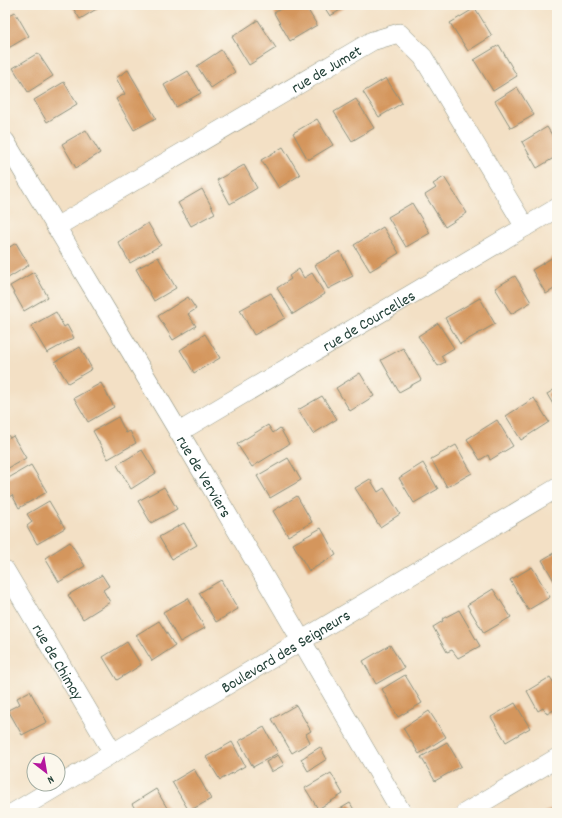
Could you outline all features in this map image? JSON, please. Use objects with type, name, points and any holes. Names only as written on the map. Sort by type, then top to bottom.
[{"type":"street","name":"rue de Jumet","points":[[56,227],[372,41],[399,33],[423,57],[525,226]]},
{"type":"street","name":"rue de Verviers","points":[[5,141],[302,640],[402,813]]},
{"type":"street","name":"rue de Courcelles","points":[[179,432],[557,208]]},
{"type":"street","name":"Boulevard des Seigneurs","points":[[13,813],[112,752],[557,488]]},
{"type":"street","name":"rue de Chimay","points":[[5,570],[112,752]]},
{"type":"street","points":[[465,813],[557,758]]},
{"type":"building","points":[[71,5],[103,5],[80,19]]},
{"type":"building","points":[[287,5],[305,5],[317,25],[290,41],[274,13]]},
{"type":"building","points":[[323,5],[349,5],[330,16]]},
{"type":"building","points":[[475,8],[492,36],[468,51],[450,23]]},
{"type":"building","points":[[15,12],[29,36],[5,50],[5,18]]},
{"type":"building","points":[[258,20],[276,48],[249,65],[232,37]]},
{"type":"building","points":[[499,45],[517,76],[493,91],[474,60]]},
{"type":"building","points":[[221,50],[235,72],[211,88],[197,66]]},
{"type":"building","points":[[38,53],[53,76],[28,92],[13,68]]},
{"type":"building","points":[[128,70],[156,118],[134,130],[116,99],[125,94],[116,78]]},
{"type":"building","points":[[188,71],[201,93],[176,107],[164,85]]},
{"type":"building","points":[[386,78],[402,103],[379,117],[363,92]]},
{"type":"building","points":[[64,82],[77,104],[47,122],[34,100]]},
{"type":"building","points":[[517,87],[534,115],[511,128],[495,101]]},
{"type":"building","points":[[356,99],[374,128],[352,141],[334,112]]},
{"type":"building","points":[[317,119],[333,145],[308,160],[293,133]]},
{"type":"building","points":[[547,127],[557,143],[557,156],[537,168],[522,142]]},
{"type":"building","points":[[86,130],[100,153],[76,168],[62,144]]},
{"type":"building","points":[[283,147],[300,175],[279,188],[261,160]]},
{"type":"building","points":[[244,165],[257,188],[230,204],[217,180]]},
{"type":"building","points":[[444,177],[467,213],[445,227],[425,195],[436,188],[433,184]]},
{"type":"building","points":[[202,189],[215,213],[191,226],[178,203]]},
{"type":"building","points":[[412,203],[430,233],[406,247],[388,217]]},
{"type":"building","points":[[148,223],[161,245],[130,263],[118,242]]},
{"type":"building","points":[[383,227],[399,253],[370,271],[354,245]]},
{"type":"building","points":[[16,243],[29,265],[5,280],[5,250]]},
{"type":"building","points":[[340,251],[353,276],[328,289],[315,265]]},
{"type":"building","points":[[555,256],[557,259],[557,287],[546,294],[532,270]]},
{"type":"building","points":[[158,257],[176,288],[154,301],[136,269]]},
{"type":"building","points":[[299,269],[304,278],[312,273],[325,294],[293,314],[277,288],[291,279],[289,276]]},
{"type":"building","points":[[34,272],[48,297],[24,311],[10,286]]},
{"type":"building","points":[[515,276],[531,302],[511,314],[495,288]]},
{"type":"building","points":[[271,293],[285,318],[254,335],[240,310]]},
{"type":"building","points":[[188,297],[196,309],[188,314],[196,326],[173,340],[158,316]]},
{"type":"building","points":[[480,298],[495,324],[460,344],[445,318]]},
{"type":"building","points":[[56,312],[64,327],[67,325],[74,338],[47,353],[31,326]]},
{"type":"building","points":[[438,323],[454,348],[441,356],[445,362],[438,366],[418,336]]},
{"type":"building","points":[[205,334],[220,358],[194,373],[180,350]]},
{"type":"building","points":[[80,347],[92,369],[68,383],[55,362]]},
{"type":"building","points":[[403,348],[421,380],[399,392],[381,360]]},
{"type":"building","points":[[360,373],[374,396],[350,411],[336,388]]},
{"type":"building","points":[[101,383],[114,407],[88,422],[74,398]]},
{"type":"building","points":[[557,388],[557,411],[547,394]]},
{"type":"building","points":[[322,396],[337,419],[313,434],[298,410]]},
{"type":"building","points":[[534,398],[549,422],[521,440],[506,416]]},
{"type":"building","points":[[118,417],[126,433],[130,431],[136,443],[108,459],[93,431]]},
{"type":"building","points":[[497,420],[513,446],[490,460],[488,455],[480,460],[467,439]]},
{"type":"building","points":[[268,425],[273,433],[280,428],[289,444],[252,467],[237,444]]},
{"type":"building","points":[[5,431],[10,438],[13,436],[26,458],[5,470]]},
{"type":"building","points":[[456,445],[472,473],[447,487],[431,459]]},
{"type":"building","points":[[142,450],[156,473],[131,489],[117,465]]},
{"type":"building","points":[[288,458],[301,480],[270,498],[257,476]]},
{"type":"building","points":[[423,463],[438,489],[414,503],[399,478]]},
{"type":"building","points":[[31,465],[47,492],[19,508],[12,495],[9,497],[5,491],[5,480]]},
{"type":"building","points":[[370,479],[378,492],[384,488],[400,514],[380,527],[355,488]]},
{"type":"building","points":[[164,487],[177,509],[151,523],[138,501]]},
{"type":"building","points":[[297,496],[312,522],[288,536],[273,511]]},
{"type":"building","points":[[49,501],[65,528],[37,544],[27,526],[32,522],[27,514]]},
{"type":"building","points":[[184,523],[197,545],[172,559],[159,537]]},
{"type":"building","points":[[321,528],[336,555],[309,571],[293,544]]},
{"type":"building","points":[[70,542],[85,566],[59,582],[45,558]]},
{"type":"building","points":[[557,551],[557,583],[556,584],[542,560]]},
{"type":"building","points":[[532,567],[550,597],[528,610],[510,580]]},
{"type":"building","points":[[102,575],[109,586],[103,590],[110,602],[83,619],[68,595]]},
{"type":"building","points":[[221,580],[238,609],[216,622],[199,593]]},
{"type":"building","points":[[493,589],[511,617],[484,633],[467,605]]},
{"type":"building","points":[[188,598],[205,628],[180,642],[163,612]]},
{"type":"building","points":[[459,610],[480,646],[458,658],[452,650],[447,652],[433,627],[443,621],[442,619]]},
{"type":"building","points":[[159,621],[175,646],[152,661],[136,635]]},
{"type":"building","points":[[127,642],[141,665],[117,680],[103,657]]},
{"type":"building","points":[[390,645],[404,668],[376,684],[363,661]]},
{"type":"building","points":[[5,651],[9,657],[5,659]]},
{"type":"building","points":[[405,675],[422,703],[398,717],[382,689]]},
{"type":"building","points":[[550,677],[557,688],[557,708],[547,714],[543,708],[538,711],[527,691]]},
{"type":"building","points":[[30,691],[47,722],[22,735],[8,710],[20,704],[17,698]]},
{"type":"building","points":[[515,703],[530,728],[506,742],[491,717]]},
{"type":"building","points":[[296,705],[311,731],[306,734],[310,742],[292,753],[272,719]]},
{"type":"building","points":[[429,711],[446,737],[419,754],[403,728]]},
{"type":"building","points":[[264,727],[278,753],[253,767],[239,741]]},
{"type":"building","points":[[232,742],[245,766],[220,780],[206,757]]},
{"type":"building","points":[[447,742],[461,766],[435,781],[421,757]]},
{"type":"building","points":[[320,747],[327,759],[308,771],[301,759]]},
{"type":"building","points":[[278,755],[284,765],[271,772],[266,762]]},
{"type":"building","points":[[194,769],[211,799],[189,811],[172,782]]},
{"type":"building","points":[[331,773],[343,794],[318,809],[305,788]]},
{"type":"building","points":[[156,789],[170,813],[138,813],[132,804]]},
{"type":"building","points":[[350,803],[356,813],[333,813]]},
{"type":"building","points":[[557,805],[557,813],[544,813]]}]
